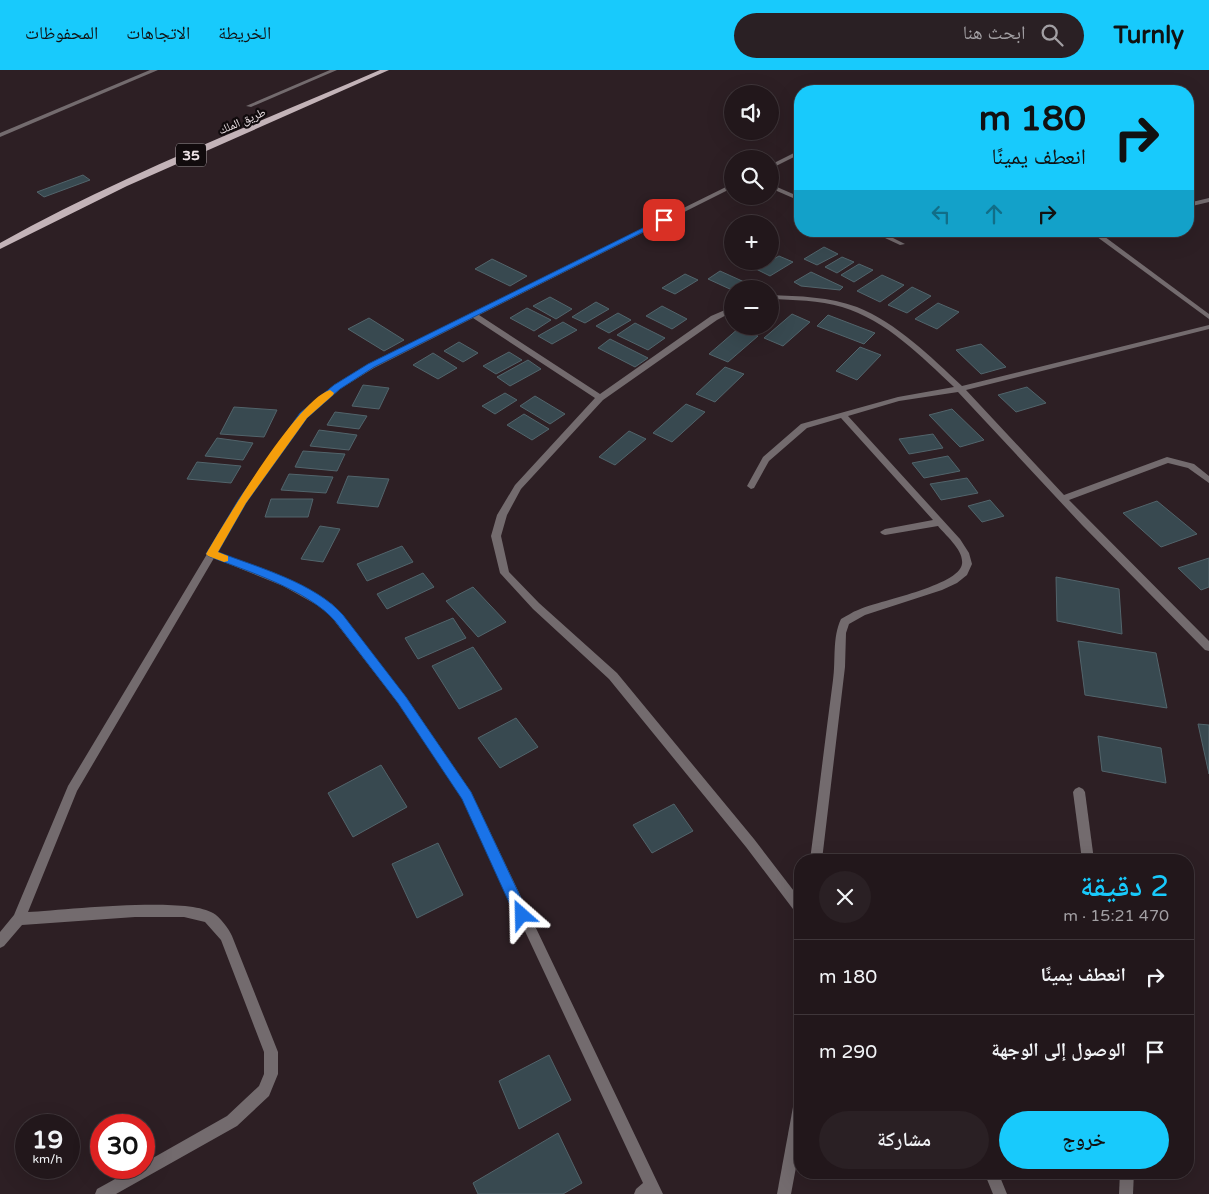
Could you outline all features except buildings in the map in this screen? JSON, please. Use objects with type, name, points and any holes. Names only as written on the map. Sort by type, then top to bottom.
[{"type":"main road","name":"طريق الملك","points":[[0,246],[36,226],[124,184],[386,70]]},
{"type":"street","points":[[0,135],[155,70]]},
{"type":"street","points":[[249,106],[334,70]]},
{"type":"street","points":[[779,162],[794,155]]},
{"type":"street","points":[[0,942],[18,919],[72,789],[242,501],[303,416],[337,387],[371,366],[724,190]]},
{"type":"street","points":[[779,190],[794,196]]},
{"type":"street","points":[[1194,203],[1209,200]]},
{"type":"street","points":[[887,237],[902,244]]},
{"type":"street","points":[[1100,237],[1209,316]]},
{"type":"street","points":[[779,298],[801,298],[831,303],[864,312],[896,332],[959,388],[1063,499],[1209,647]]},
{"type":"street","points":[[724,313],[714,318],[600,398],[518,486],[502,515],[496,536],[505,573],[536,606],[613,676],[750,843],[794,900]]},
{"type":"street","points":[[474,315],[600,398]]},
{"type":"street","points":[[751,486],[766,459],[804,426],[898,399],[959,388],[1209,327]]},
{"type":"street","points":[[817,854],[840,667],[841,633],[845,622],[861,613],[945,586],[964,571],[967,565],[965,556],[940,522],[842,414]]},
{"type":"street","points":[[1063,499],[1167,460],[1191,466],[1209,480]]},
{"type":"street","points":[[885,532],[940,522]]},
{"type":"street","points":[[212,554],[258,571],[315,598],[329,607],[427,735],[467,796],[649,1191]]},
{"type":"street","points":[[1079,792],[1087,854]]},
{"type":"street","points":[[18,919],[135,910],[184,911],[209,917],[226,936],[271,1052],[272,1074],[264,1091],[232,1121],[102,1194]]},
{"type":"street","points":[[784,1194],[794,1140]]},
{"type":"street","points":[[994,1179],[1000,1194]]},
{"type":"street","points":[[1126,1179],[1126,1194]]},
{"type":"slow traffic","points":[[224,558],[212,554],[242,501],[303,416],[330,393]]},
{"type":"route","points":[[522,915],[467,796],[402,700],[339,618],[329,607],[315,598],[258,571],[212,554],[242,501],[303,416],[337,387],[371,366],[664,220]]}]
